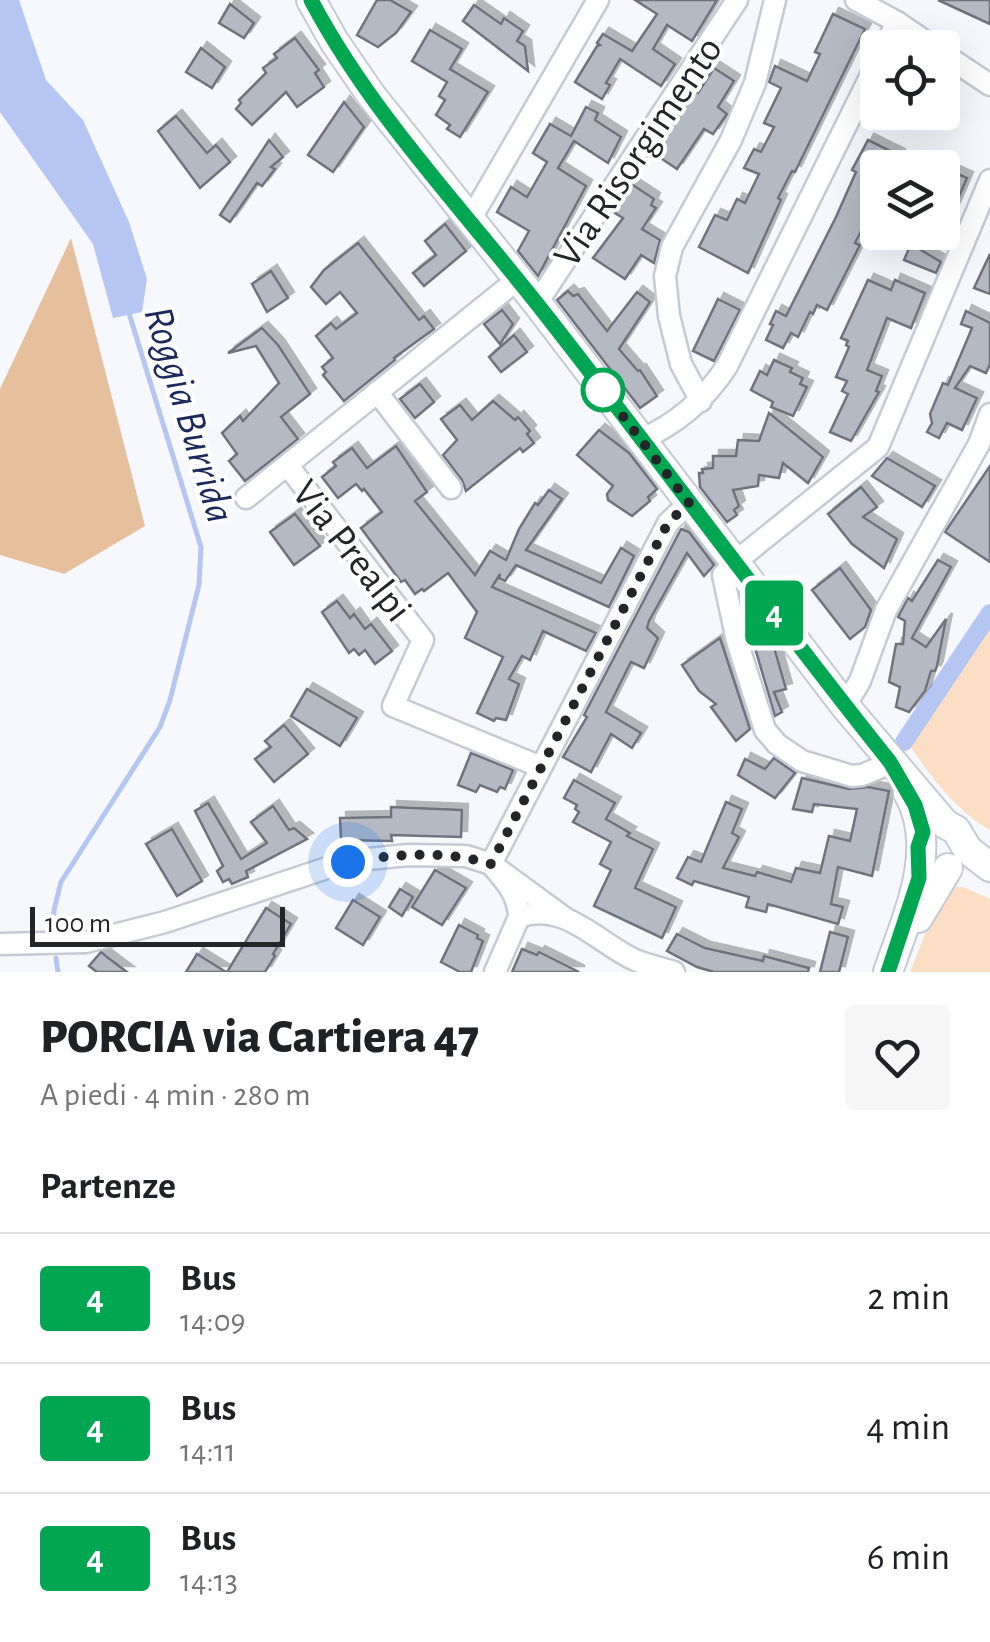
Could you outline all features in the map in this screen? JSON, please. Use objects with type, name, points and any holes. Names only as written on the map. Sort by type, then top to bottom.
[{"type":"main road","points":[[311,0],[371,95],[537,303],[845,706],[890,762],[916,786],[938,838],[932,867],[949,867],[990,884]]},
{"type":"main road","points":[[938,838],[990,867]]},
{"type":"main road","points":[[889,972],[919,878],[938,838]]},
{"type":"main road","points":[[889,972],[949,867]]},
{"type":"street","points":[[470,220],[598,0]]},
{"type":"street","name":"Via Risorgimento","points":[[537,303],[737,0]]},
{"type":"street","points":[[701,402],[681,364],[664,276],[672,247],[731,140],[755,84],[775,0]]},
{"type":"street","points":[[856,0],[909,30]]},
{"type":"street","points":[[893,30],[897,22]]},
{"type":"street","points":[[960,65],[990,85]]},
{"type":"street","points":[[640,440],[701,402],[726,366],[860,97]]},
{"type":"street","points":[[890,762],[852,776],[802,761],[777,744],[765,730],[737,642],[723,576],[735,562],[878,447],[990,180]]},
{"type":"street","name":"Via Prealpi","points":[[246,498],[517,280]]},
{"type":"street","points":[[377,392],[450,488]]},
{"type":"street","points":[[845,706],[860,682],[886,610],[979,444],[990,414]]},
{"type":"street","name":"Via Prealpi","points":[[288,466],[423,640],[393,706],[541,767]]},
{"type":"street","points":[[491,864],[668,523],[689,503]]},
{"type":"street","points":[[0,944],[86,942],[166,922],[348,862],[408,855],[466,856],[491,864],[621,962],[674,972]]},
{"type":"street","points":[[491,864],[514,892],[518,916],[495,972]]},
{"type":"street","points":[[518,916],[541,912],[565,918]]},
{"type":"shaded area","points":[[71,238],[145,526],[64,574],[0,555],[0,389]]},
{"type":"shaded area","points":[[990,625],[990,830],[956,804],[910,746]]},
{"type":"shaded area","points":[[954,887],[990,899],[990,972],[910,972],[934,914]]},
{"type":"water","points":[[0,0],[19,0],[46,80],[83,120],[129,222],[147,279],[142,312],[113,318],[93,244],[0,112]]},
{"type":"building","points":[[377,0],[390,0],[411,12],[396,33],[378,47],[357,35]]},
{"type":"building","points":[[635,0],[717,0],[692,41],[667,25],[653,49],[675,64],[661,86],[620,59],[602,99],[575,82],[603,34],[632,51],[657,14]]},
{"type":"building","points":[[938,0],[990,0],[990,24]]},
{"type":"building","points":[[230,4],[254,23],[244,38],[219,23]]},
{"type":"building","points":[[474,5],[501,24],[504,18],[523,31],[517,41],[525,46],[528,71],[463,21]]},
{"type":"building","points":[[833,14],[865,29],[860,30],[860,39],[795,172],[792,171],[778,198],[781,200],[748,273],[699,247],[715,215],[727,220],[737,199],[745,203],[759,174],[744,168],[754,149],[761,152],[774,127],[764,123],[781,88],[769,82],[775,66],[807,81],[820,54],[815,52]]},
{"type":"building","points":[[430,30],[462,49],[450,69],[488,92],[460,137],[436,115],[445,100],[439,96],[447,82],[412,61]]},
{"type":"building","points":[[295,38],[319,70],[315,73],[324,87],[297,107],[286,92],[252,125],[236,109],[239,100],[266,73],[263,68],[277,58],[274,54]]},
{"type":"building","points":[[201,48],[225,67],[212,88],[186,72]]},
{"type":"building","points":[[714,68],[734,81],[718,107],[727,114],[713,134],[704,129],[677,169],[653,153]]},
{"type":"building","points":[[344,102],[364,127],[333,172],[308,155]]},
{"type":"building","points":[[586,107],[598,113],[595,120],[621,137],[608,163],[574,141],[558,168],[586,186],[538,276],[518,251],[529,231],[497,212],[511,187],[527,197],[547,162],[533,153],[550,124],[571,136]]},
{"type":"building","points":[[176,116],[207,153],[216,145],[230,162],[200,188],[158,131]]},
{"type":"building","points":[[269,140],[283,157],[271,167],[275,169],[262,186],[257,183],[230,222],[220,215]]},
{"type":"building","points":[[868,140],[889,150],[863,150]]},
{"type":"building","points":[[860,155],[860,233],[855,243],[860,245],[827,310],[817,305],[798,337],[791,333],[783,348],[766,340],[773,325],[770,324],[776,311],[786,316],[836,217],[856,172],[852,170]]},
{"type":"building","points":[[960,175],[967,178],[960,194]]},
{"type":"building","points":[[633,185],[654,199],[651,205],[656,208],[642,229],[660,240],[654,263],[641,255],[625,279],[593,258],[623,218],[615,213]]},
{"type":"building","points":[[445,224],[466,251],[424,286],[413,273],[436,255],[425,241]]},
{"type":"building","points":[[358,243],[419,320],[424,316],[434,329],[344,401],[323,375],[326,372],[322,367],[333,358],[316,336],[331,323],[336,329],[357,313],[340,292],[326,304],[311,287],[324,270]]},
{"type":"building","points":[[908,250],[921,250],[941,262],[936,273],[904,260]]},
{"type":"building","points":[[990,254],[990,294],[974,288]]},
{"type":"building","points":[[271,271],[288,298],[267,312],[252,284]]},
{"type":"building","points":[[868,280],[891,290],[895,280],[925,293],[911,328],[887,318],[867,370],[882,376],[876,391],[879,392],[851,441],[830,432],[848,394],[842,391],[847,381],[836,377],[849,347],[848,341],[841,338]]},
{"type":"building","points":[[568,291],[573,296],[578,294],[607,331],[637,292],[650,302],[619,349],[640,370],[657,396],[640,408],[557,300]]},
{"type":"building","points":[[718,299],[740,310],[714,361],[693,351]]},
{"type":"building","points":[[502,310],[513,324],[500,344],[484,324]]},
{"type":"building","points":[[966,311],[990,323],[990,364],[986,373],[970,366],[955,388],[977,398],[962,430],[947,423],[939,438],[927,432],[932,423],[930,414],[943,383],[948,385],[972,328],[961,324]]},
{"type":"building","points":[[262,328],[310,394],[281,417],[298,439],[245,481],[229,461],[237,454],[222,433],[240,416],[243,421],[279,383],[256,346],[228,353]]},
{"type":"building","points":[[514,335],[527,352],[501,372],[489,357]]},
{"type":"building","points":[[774,360],[792,368],[790,372],[803,378],[800,384],[807,387],[793,416],[771,407],[773,402],[751,390],[760,371],[767,375]]},
{"type":"building","points":[[420,384],[434,402],[415,418],[400,399]]},
{"type":"building","points":[[493,401],[515,420],[518,417],[534,443],[523,452],[520,448],[466,491],[443,455],[457,440],[441,419],[460,405],[472,420]]},
{"type":"building","points":[[769,413],[823,457],[808,483],[783,463],[779,478],[759,475],[758,486],[733,490],[739,506],[734,510],[737,515],[727,522],[700,487],[699,473],[713,468],[713,456],[736,456],[738,440],[759,441]]},
{"type":"building","points":[[599,430],[629,453],[657,489],[648,497],[650,501],[632,516],[608,500],[613,486],[577,455]]},
{"type":"building","points":[[396,446],[427,492],[415,501],[475,575],[490,551],[506,560],[519,529],[535,503],[538,505],[549,490],[562,499],[526,550],[601,583],[621,548],[634,556],[609,607],[516,565],[505,581],[499,578],[500,574],[492,587],[596,633],[586,651],[543,631],[530,660],[522,656],[509,679],[519,684],[506,720],[494,721],[477,713],[503,657],[465,638],[477,612],[448,573],[415,594],[405,580],[401,582],[361,528],[382,512],[364,489],[356,484],[338,498],[322,477],[336,466],[333,462],[352,448],[367,468]]},
{"type":"building","points":[[887,458],[935,486],[922,507],[872,476]]},
{"type":"building","points":[[990,466],[990,562],[945,532]]},
{"type":"building","points":[[861,487],[877,507],[863,517],[897,539],[884,568],[852,544],[828,514]]},
{"type":"building","points":[[295,514],[320,546],[294,565],[270,532]]},
{"type":"building","points":[[681,529],[689,532],[714,565],[704,576],[687,553],[649,621],[647,628],[658,638],[644,668],[631,662],[606,712],[641,733],[632,748],[611,734],[591,772],[563,757]]},
{"type":"building","points":[[938,560],[951,567],[912,638],[926,647],[946,619],[937,666],[909,712],[896,707],[900,687],[889,682],[896,644],[903,644],[905,621],[898,617]]},
{"type":"building","points":[[840,568],[871,610],[865,627],[850,639],[812,590]]},
{"type":"building","points":[[337,601],[365,629],[371,624],[392,651],[375,664],[365,650],[359,655],[354,649],[349,653],[322,612]]},
{"type":"building","points":[[758,621],[771,637],[786,689],[774,692],[782,712],[775,716],[748,624]]},
{"type":"building","points":[[720,638],[750,729],[736,741],[711,707],[716,704],[699,691],[682,665]]},
{"type":"building","points":[[307,689],[357,718],[340,746],[291,716]]},
{"type":"building","points":[[284,725],[308,754],[274,782],[255,759],[271,747],[265,741]]},
{"type":"building","points":[[471,753],[513,770],[505,789],[500,787],[497,792],[480,785],[476,792],[458,785]]},
{"type":"building","points":[[774,758],[795,773],[775,798],[738,775],[745,759],[765,769]]},
{"type":"building","points":[[802,778],[849,789],[889,791],[872,876],[838,867],[831,904],[843,907],[838,924],[768,904],[766,912],[746,907],[749,897],[677,878],[688,857],[701,862],[726,802],[742,809],[732,833],[739,837],[723,868],[791,882],[796,868],[820,873],[829,836],[850,841],[857,809],[814,804],[812,812],[793,809]]},
{"type":"building","points":[[574,780],[615,803],[606,819],[630,833],[627,836],[653,849],[635,888],[676,907],[662,938],[594,906],[611,870],[600,864],[611,842],[573,822],[579,812],[575,809],[577,805],[564,798]]},
{"type":"building","points":[[208,803],[241,859],[267,843],[251,822],[273,806],[289,830],[294,828],[307,839],[246,871],[248,877],[232,884],[229,879],[223,882],[217,871],[223,866],[195,811]]},
{"type":"building","points":[[391,807],[462,810],[461,837],[391,835],[392,841],[341,840],[340,818],[391,817]]},
{"type":"building","points":[[172,829],[202,881],[177,896],[146,844]]},
{"type":"building","points":[[435,870],[466,888],[442,925],[412,907]]},
{"type":"building","points":[[400,889],[413,897],[402,916],[389,907]]},
{"type":"building","points":[[353,900],[380,917],[363,945],[336,928]]},
{"type":"building","points":[[266,908],[291,924],[275,956],[265,972],[227,972]]},
{"type":"building","points":[[459,925],[483,941],[471,972],[460,972],[441,962]]},
{"type":"building","points":[[830,932],[848,937],[839,972],[820,972]]},
{"type":"building","points":[[677,934],[705,948],[763,961],[764,956],[809,968],[808,972],[714,972],[667,951]]},
{"type":"building","points":[[522,949],[537,955],[539,952],[579,972],[512,972]]},
{"type":"building","points":[[101,952],[127,972],[97,972],[89,966]]},
{"type":"building","points":[[197,954],[226,972],[186,972]]},
{"type":"waterway","name":"Roggia Burrida","points":[[53,930],[61,882],[160,727],[199,585],[201,547],[128,310]]},
{"type":"waterway","points":[[904,742],[990,613]]},
{"type":"waterway","name":"Roggia Burrida","points":[[56,958],[58,972]]},
{"type":"bus line","name":"4","points":[[311,0],[371,95],[537,303],[890,762],[915,805],[923,832],[918,847],[919,878],[888,972]]},
{"type":"route","points":[[348,862],[408,855],[466,856],[491,864],[668,523],[689,503],[603,390]]}]
